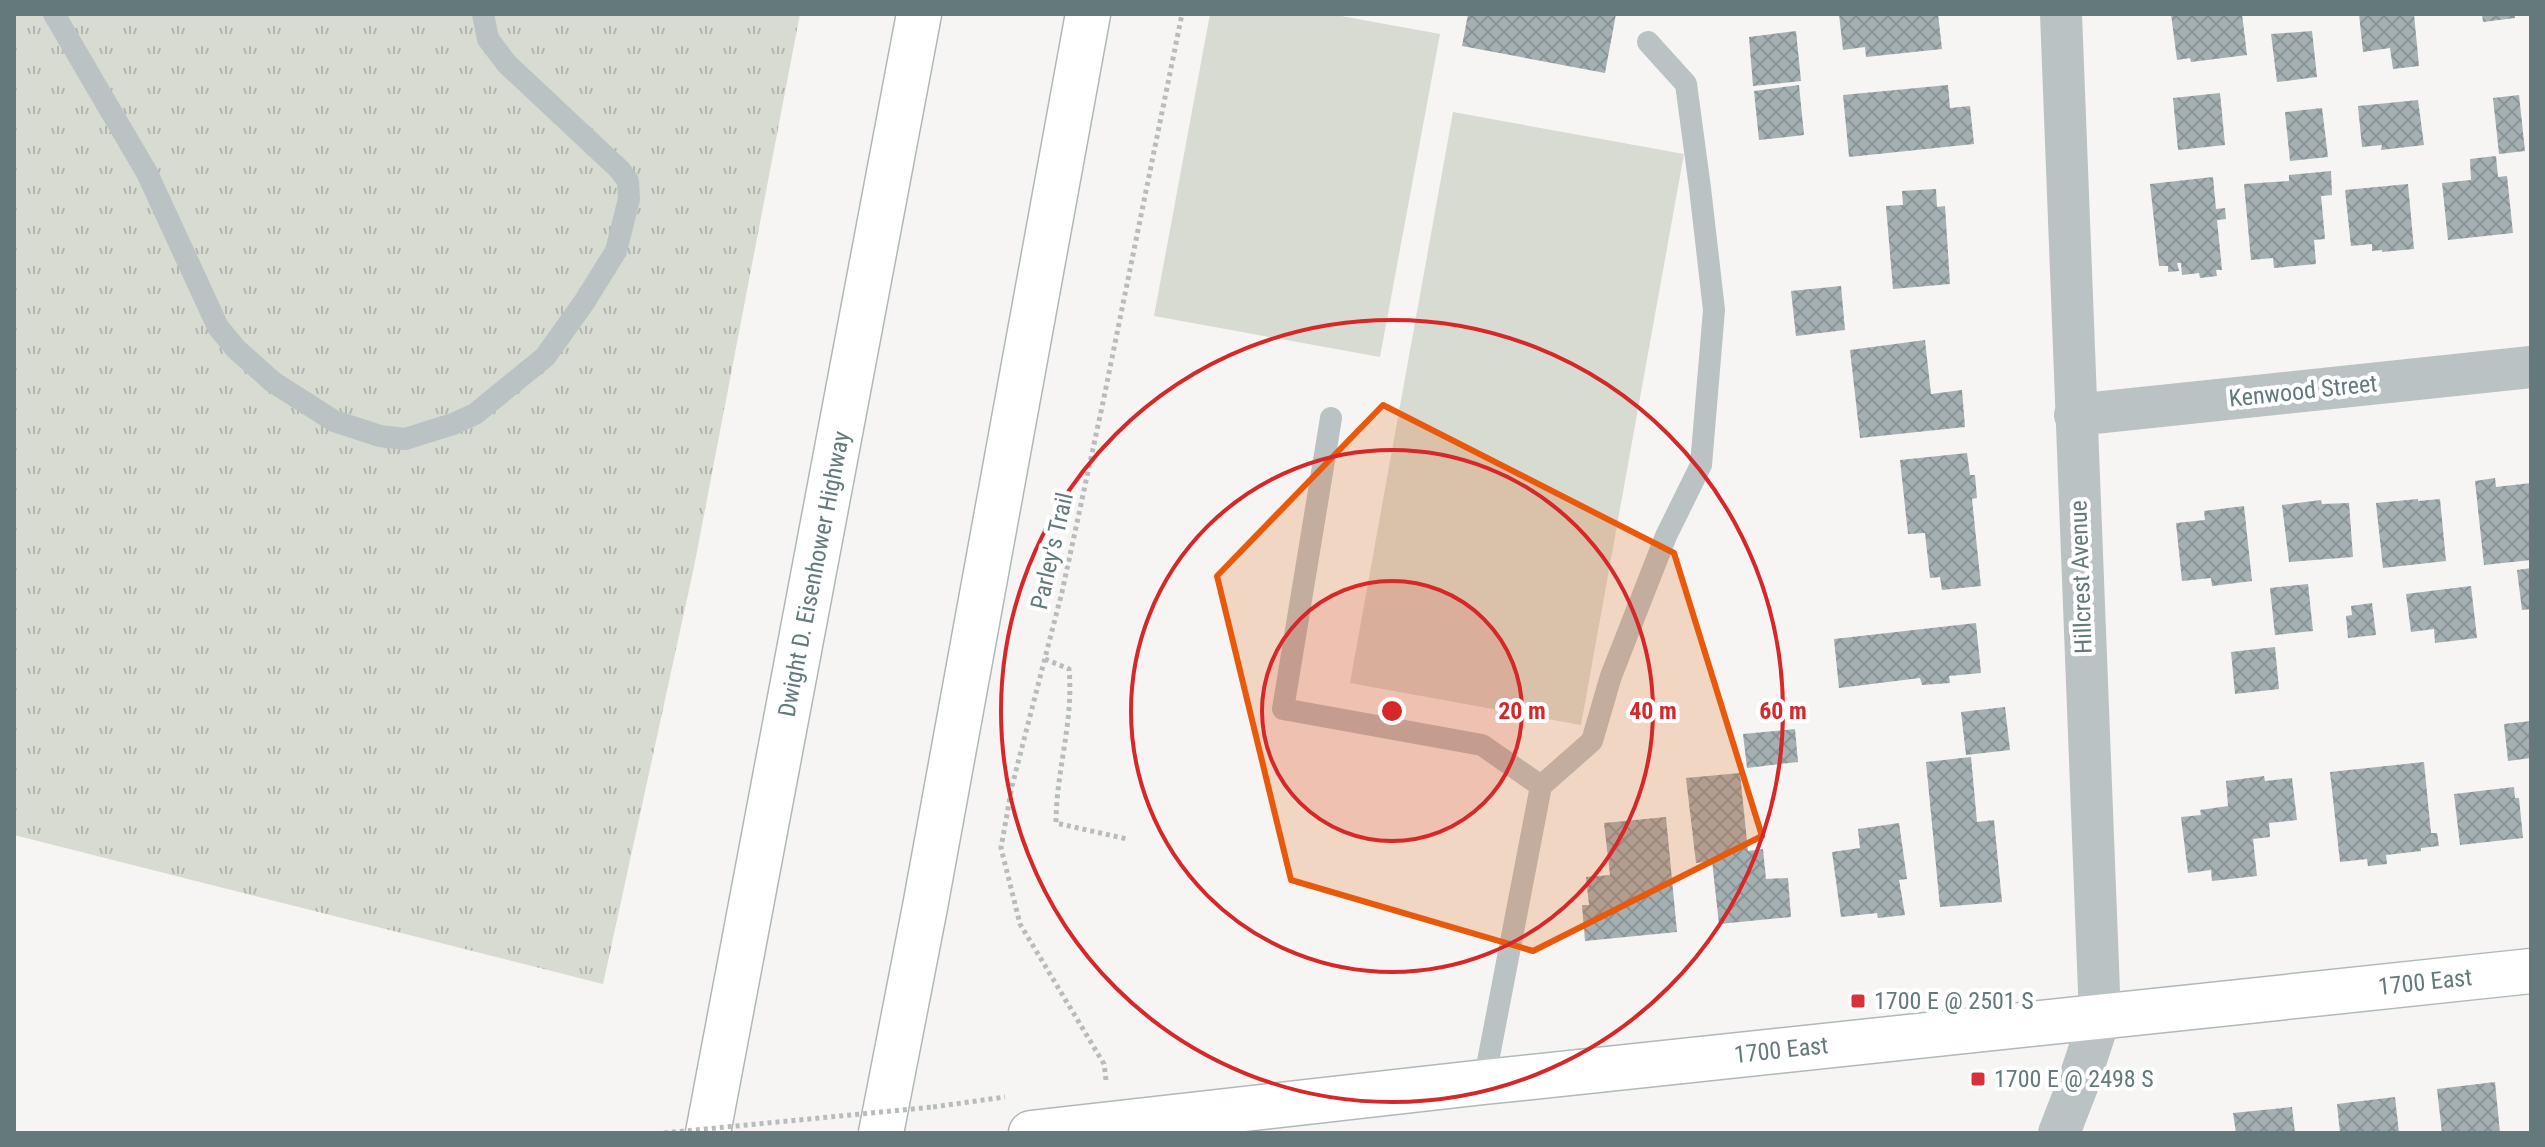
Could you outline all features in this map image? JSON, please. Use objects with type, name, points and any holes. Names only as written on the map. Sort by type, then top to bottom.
[{"type":"main road","name":"Dwight D. Eisenhower Highway","points":[[708,1133],[919,14]]},
{"type":"main road","points":[[881,1133],[1088,14]]},
{"type":"main road","name":"1700 East","points":[[1021,1115],[1484,1082],[2531,971]]},
{"type":"street","name":"Hillcrest Avenue","points":[[2059,1133],[2100,1017],[2061,14]]},
{"type":"street","name":"Kenwood Street","points":[[2075,415],[2531,367]]},
{"type":"lane","points":[[54,14],[147,173],[218,327],[236,349],[273,382],[334,421],[380,436],[405,439],[432,432],[475,414],[545,357],[616,251],[629,199],[628,181],[620,170],[507,64],[488,39],[483,14]]},
{"type":"lane","points":[[1484,1082],[1541,786],[1592,741],[1611,676],[1666,536],[1701,465],[1714,310],[1700,188],[1686,84],[1648,42]]},
{"type":"lane","points":[[1331,418],[1283,709],[1482,745],[1541,786]]},
{"type":"path","name":"Parley's Trail","points":[[1105,1074],[1104,1064],[1020,924],[1001,848],[1012,786],[1045,659],[1099,423],[1182,14]]},
{"type":"path","points":[[1045,659],[1069,669],[1071,696],[1056,799],[1056,823],[1127,839]]},
{"type":"path","points":[[664,1133],[933,1107],[1021,1115]]},
{"type":"highlighted area","points":[[1383,405],[1674,553],[1762,836],[1533,951],[1291,880],[1217,576]]},
{"type":"green space","points":[[14,14],[800,14],[694,567],[603,984],[14,835]]},
{"type":"green space","points":[[1210,14],[1330,14],[1440,34],[1380,357],[1154,316]]},
{"type":"green space","points":[[1453,112],[1684,154],[1581,725],[1350,683]]},
{"type":"building","points":[[1468,14],[1616,14],[1605,73],[1462,46]]},
{"type":"building","points":[[1839,14],[1938,14],[1942,49],[1866,57],[1865,47],[1843,50]]},
{"type":"building","points":[[2171,14],[2242,14],[2247,55],[2191,62],[2190,58],[2177,60]]},
{"type":"building","points":[[2359,14],[2414,14],[2419,66],[2393,69],[2390,48],[2363,52]]},
{"type":"building","points":[[2482,14],[2515,14],[2515,18],[2483,22]]},
{"type":"building","points":[[1796,31],[1801,81],[1753,86],[1749,37]]},
{"type":"building","points":[[2312,31],[2317,77],[2277,82],[2271,34]]},
{"type":"building","points":[[1799,85],[1804,135],[1759,140],[1754,91]]},
{"type":"building","points":[[1948,85],[1950,108],[1970,106],[1974,144],[1849,157],[1843,95]]},
{"type":"building","points":[[2220,93],[2225,145],[2178,150],[2173,98]]},
{"type":"building","points":[[2519,95],[2525,151],[2499,154],[2493,98]]},
{"type":"building","points":[[2418,100],[2424,145],[2381,150],[2382,145],[2362,147],[2358,106]]},
{"type":"building","points":[[2322,108],[2328,157],[2290,161],[2285,112]]},
{"type":"building","points":[[2496,156],[2498,177],[2507,176],[2513,233],[2448,240],[2442,183],[2471,180],[2470,159]]},
{"type":"building","points":[[2331,171],[2332,195],[2321,196],[2325,239],[2314,240],[2316,264],[2274,268],[2273,258],[2251,260],[2244,184],[2289,181],[2289,175]]},
{"type":"building","points":[[2213,177],[2216,209],[2225,208],[2226,219],[2217,220],[2222,270],[2216,270],[2217,276],[2200,278],[2199,273],[2182,275],[2181,263],[2177,263],[2179,271],[2168,272],[2168,266],[2159,266],[2150,184]]},
{"type":"building","points":[[2408,184],[2414,249],[2382,252],[2372,251],[2372,244],[2351,246],[2345,190]]},
{"type":"building","points":[[1936,189],[1937,207],[1945,206],[1950,284],[1893,289],[1886,206],[1903,205],[1902,191]]},
{"type":"building","points":[[1841,286],[1845,330],[1796,336],[1791,291]]},
{"type":"building","points":[[1925,340],[1931,394],[1962,390],[1965,427],[1860,438],[1850,350]]},
{"type":"building","points":[[1967,453],[1970,475],[1975,475],[1977,498],[1972,499],[1981,586],[1942,590],[1940,577],[1930,578],[1925,533],[1908,534],[1900,460]]},
{"type":"building","points":[[2495,478],[2496,487],[2531,483],[2531,560],[2484,565],[2475,481]]},
{"type":"building","points":[[2440,499],[2446,561],[2383,568],[2376,503]]},
{"type":"building","points":[[2321,500],[2322,504],[2349,503],[2353,557],[2289,562],[2282,505]]},
{"type":"building","points":[[2244,506],[2252,581],[2212,586],[2211,578],[2182,581],[2176,523],[2205,520],[2204,511]]},
{"type":"building","points":[[2531,568],[2531,609],[2522,610],[2517,570]]},
{"type":"building","points":[[2308,584],[2313,631],[2275,635],[2270,588]]},
{"type":"building","points":[[2471,586],[2477,638],[2435,643],[2434,629],[2411,632],[2406,594]]},
{"type":"building","points":[[2372,603],[2376,635],[2348,638],[2346,616],[2352,615],[2351,606]]},
{"type":"building","points":[[1976,623],[1981,673],[1949,676],[1950,683],[1922,685],[1920,678],[1839,688],[1834,639]]},
{"type":"building","points":[[2275,647],[2279,689],[2235,694],[2231,652]]},
{"type":"building","points":[[2005,707],[2010,750],[1966,755],[1961,712]]},
{"type":"building","points":[[2531,721],[2531,758],[2508,761],[2504,724]]},
{"type":"building","points":[[1795,729],[1798,762],[1747,768],[1743,734]]},
{"type":"building","points":[[1971,757],[1977,822],[1994,820],[2002,902],[1940,907],[1926,762]]},
{"type":"building","points":[[2424,762],[2431,833],[2437,833],[2439,846],[2386,855],[2387,864],[2368,866],[2367,859],[2340,862],[2330,772]]},
{"type":"building","points":[[1740,773],[1748,851],[1763,849],[1766,879],[1788,878],[1791,917],[1719,924],[1712,861],[1696,863],[1686,778]]},
{"type":"building","points":[[2264,776],[2265,781],[2292,778],[2297,820],[2269,823],[2270,837],[2253,839],[2257,876],[2212,881],[2211,870],[2188,873],[2181,817],[2201,815],[2200,810],[2228,806],[2226,781]]},
{"type":"building","points":[[2514,787],[2515,798],[2519,798],[2523,838],[2460,845],[2454,794]]},
{"type":"building","points":[[1666,817],[1677,932],[1585,941],[1582,905],[1589,905],[1586,877],[1610,875],[1604,823]]},
{"type":"building","points":[[1899,823],[1907,879],[1899,880],[1905,915],[1878,918],[1877,913],[1841,917],[1832,852],[1860,848],[1858,829]]},
{"type":"building","points":[[2495,1082],[2500,1133],[2442,1133],[2437,1089]]},
{"type":"building","points":[[2395,1097],[2399,1133],[2340,1133],[2337,1104]]},
{"type":"building","points":[[2292,1107],[2295,1133],[2236,1133],[2233,1113]]},
{"type":"place","name":"1700 E @ 2501 S","points":[[1858,1001]]},
{"type":"place","name":"1700 E @ 2498 S","points":[[1978,1079]]}]
